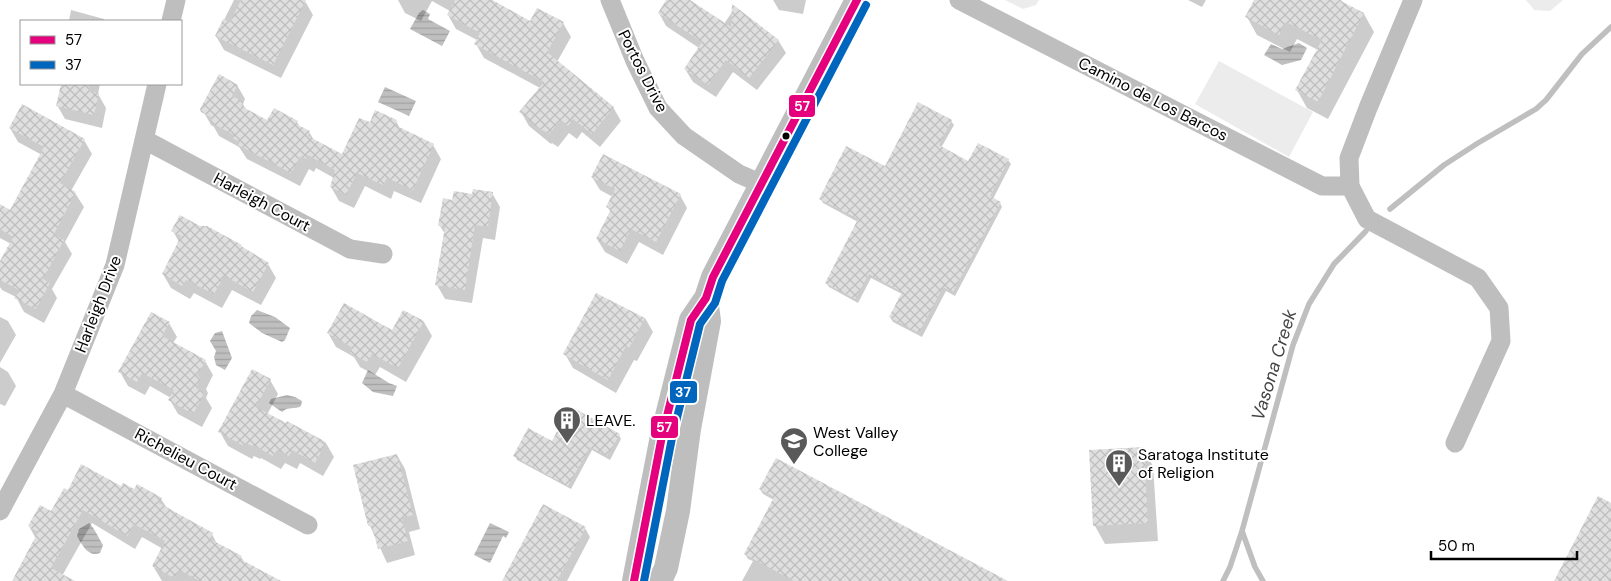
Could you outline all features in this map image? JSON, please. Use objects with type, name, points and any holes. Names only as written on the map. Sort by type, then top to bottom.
[{"type":"street","points":[[171,20],[176,0]]},
{"type":"street","name":"Portos Drive","points":[[610,0],[635,61],[658,108],[684,136],[739,174],[762,184]]},
{"type":"street","points":[[634,581],[662,436],[691,320],[706,298],[713,277],[857,0]]},
{"type":"street","name":"Camino de Los Barcos","points":[[959,0],[1322,186],[1350,186]]},
{"type":"street","points":[[1413,0],[1368,108],[1350,158],[1350,186],[1367,219],[1478,278],[1499,308],[1501,341],[1455,443]]},
{"type":"street","name":"Harleigh Drive","points":[[0,511],[63,394],[115,265],[157,85]]},
{"type":"street","name":"Harleigh Court","points":[[145,140],[350,249],[383,254]]},
{"type":"street","points":[[660,581],[666,568],[678,511],[689,429],[709,320],[706,298]]},
{"type":"street","name":"Richelieu Court","points":[[63,394],[308,525]]},
{"type":"shaded area","points":[[1005,0],[1039,0],[1036,5],[1023,9]]},
{"type":"shaded area","points":[[1526,0],[1563,0],[1550,11],[1534,10]]},
{"type":"shaded area","points":[[423,10],[430,14],[428,19],[450,31],[442,46],[410,29],[419,13]]},
{"type":"shaded area","points":[[1299,43],[1307,48],[1301,60],[1282,65],[1264,55],[1271,44],[1282,49]]},
{"type":"shaded area","points":[[1219,61],[1313,112],[1289,157],[1195,104]]},
{"type":"shaded area","points":[[385,87],[416,101],[409,116],[378,102]]},
{"type":"shaded area","points":[[257,310],[275,317],[290,328],[285,340],[282,342],[262,333],[249,323],[251,316]]},
{"type":"shaded area","points":[[222,331],[232,358],[225,370],[216,365],[214,357],[216,351],[210,341],[215,333]]},
{"type":"shaded area","points":[[368,370],[397,386],[393,396],[373,392],[362,383]]},
{"type":"shaded area","points":[[287,395],[302,401],[301,406],[282,412],[269,403],[271,399]]},
{"type":"shaded area","points":[[89,523],[103,545],[100,553],[92,554],[89,552],[77,536],[79,529]]},
{"type":"shaded area","points":[[490,523],[509,532],[506,538],[503,536],[490,563],[474,555]]},
{"type":"building","points":[[241,0],[306,0],[273,65],[215,36],[223,19],[230,22]]},
{"type":"building","points":[[455,0],[492,0],[530,21],[537,8],[564,22],[547,52],[614,107],[592,134],[573,119],[568,126],[561,120],[549,134],[542,131],[519,112],[544,82],[474,44],[480,33],[447,15]]},
{"type":"building","points":[[666,0],[690,0],[731,27],[732,4],[779,40],[749,78],[726,60],[708,85],[684,69],[702,42],[658,13]]},
{"type":"building","points":[[1254,0],[1339,0],[1364,13],[1318,102],[1295,90],[1322,40],[1286,22],[1279,35],[1245,17]]},
{"type":"building","points":[[219,74],[238,85],[232,96],[244,102],[241,106],[267,120],[274,108],[298,121],[296,124],[310,131],[308,136],[342,154],[359,118],[370,122],[375,110],[397,120],[395,125],[434,144],[413,190],[387,178],[383,185],[357,173],[346,195],[330,187],[335,170],[308,155],[306,159],[301,156],[291,173],[238,145],[240,142],[232,138],[234,135],[210,122],[212,118],[201,112],[200,109]]},
{"type":"building","points":[[61,85],[89,85],[88,91],[99,93],[94,115],[56,106]]},
{"type":"building","points":[[918,102],[952,120],[939,145],[968,161],[978,143],[1009,159],[990,196],[1001,202],[953,292],[943,287],[919,333],[889,317],[902,292],[869,274],[855,299],[825,283],[858,219],[819,199],[846,146],[885,166]]},
{"type":"building","points":[[22,104],[85,139],[60,183],[76,192],[54,234],[64,240],[43,279],[50,283],[36,309],[14,298],[19,290],[0,280],[0,261],[13,237],[0,229],[0,204],[10,210],[44,147],[9,128]]},
{"type":"building","points":[[603,154],[681,194],[656,242],[631,229],[620,251],[596,239],[611,209],[606,207],[615,189],[591,177]]},
{"type":"building","points":[[473,189],[493,192],[488,227],[475,225],[465,290],[435,285],[445,227],[438,226],[443,198],[452,200],[454,191],[472,194]]},
{"type":"building","points":[[180,215],[200,226],[207,226],[242,245],[269,263],[253,292],[224,276],[214,294],[186,280],[182,286],[162,274],[181,236],[171,231]]},
{"type":"building","points":[[596,293],[645,318],[629,348],[626,346],[608,380],[563,354]]},
{"type":"building","points":[[344,303],[392,330],[403,310],[424,321],[398,368],[372,354],[367,362],[350,353],[353,348],[327,333]]},
{"type":"building","points":[[151,312],[170,322],[162,336],[206,360],[197,376],[201,378],[196,388],[205,393],[193,414],[168,400],[174,390],[142,373],[137,382],[118,372]]},
{"type":"building","points":[[252,369],[271,379],[256,407],[326,442],[315,463],[292,450],[289,456],[277,450],[273,456],[253,445],[246,443],[244,446],[218,432]]},
{"type":"building","name":"LEAVE.","points":[[572,407],[620,434],[607,456],[590,447],[568,486],[513,456],[528,428],[552,441],[569,408],[571,409]]},
{"type":"building","name":"Saratoga Institute of Religion","points":[[1144,447],[1148,523],[1093,526],[1089,450]]},
{"type":"building","points":[[397,454],[413,515],[402,518],[408,541],[378,549],[372,526],[368,526],[353,465]]},
{"type":"building","points":[[776,458],[1008,581],[794,581],[744,554],[774,497],[759,489]]},
{"type":"building","points":[[81,464],[121,486],[123,483],[134,489],[137,484],[162,498],[159,503],[213,533],[210,539],[242,556],[240,559],[281,581],[200,581],[179,570],[174,578],[152,566],[165,541],[134,524],[127,536],[83,510],[51,568],[75,581],[12,581],[38,532],[28,526],[40,505],[51,511],[64,488],[68,490]]},
{"type":"building","points":[[1598,496],[1611,503],[1611,581],[1554,581]]},
{"type":"building","points":[[543,504],[586,527],[557,581],[502,581]]},
{"type":"waterway","name":"Vasona Creek","points":[[1390,209],[1444,165],[1536,109],[1546,100],[1582,54],[1611,27]]},
{"type":"waterway","name":"Vasona Creek","points":[[1223,581],[1230,567],[1242,531],[1293,345],[1309,304],[1334,264],[1366,231]]},
{"type":"waterway","points":[[1242,531],[1255,567],[1263,581]]},
{"type":"transit line","name":"57","points":[[634,581],[662,436],[691,320],[706,298],[713,277],[857,0]]},
{"type":"transit line","name":"37","points":[[644,581],[672,438],[700,324],[715,303],[722,281],[866,5]]},
{"type":"place","name":"LEAVE.","points":[[567,444]]},
{"type":"place","name":"West Valley College","points":[[794,465]]},
{"type":"place","name":"Saratoga Institute of Religion","points":[[1119,487]]}]
